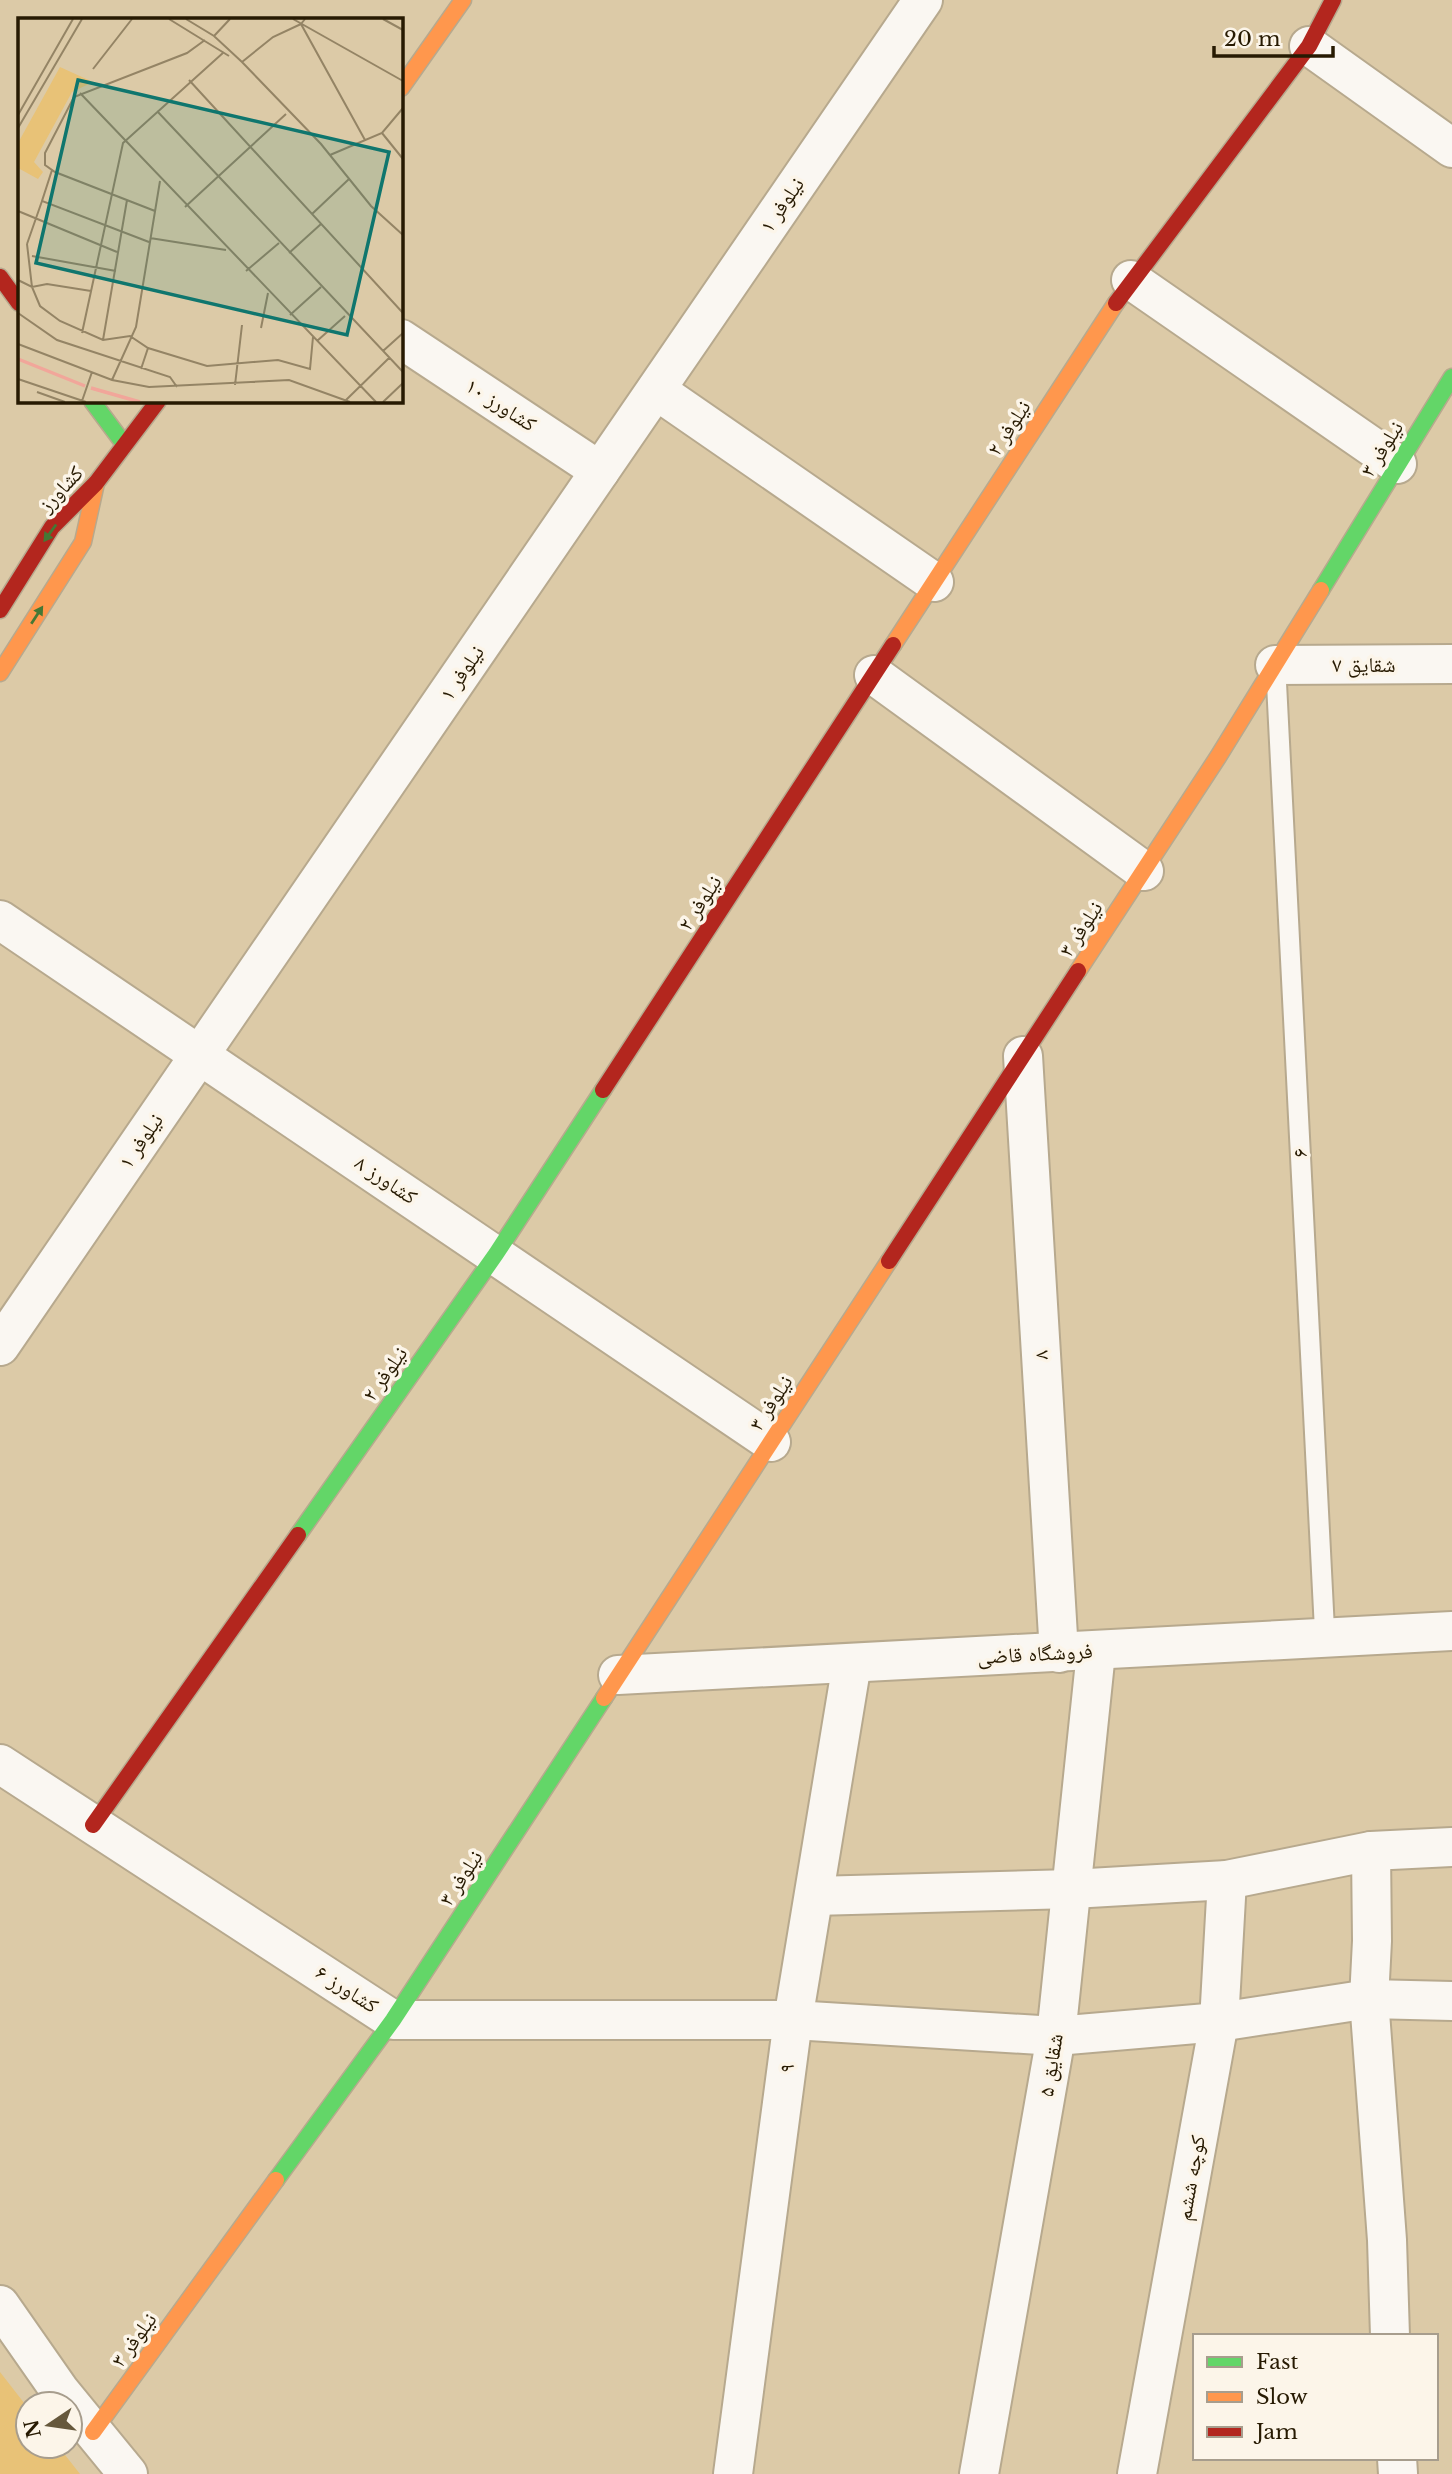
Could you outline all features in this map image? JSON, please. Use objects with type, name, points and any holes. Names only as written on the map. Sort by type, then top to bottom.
[{"type":"street","points":[[402,87],[438,41],[463,0]]},
{"type":"street","name":"نیلوفر ۱","points":[[0,1346],[923,0]]},
{"type":"street","name":"نیلوفر ۲","points":[[93,1825],[496,1254],[1131,280],[1309,46],[1333,0]]},
{"type":"street","points":[[1309,46],[1452,148]]},
{"type":"street","points":[[0,277],[18,302]]},
{"type":"street","points":[[1131,280],[1396,464]]},
{"type":"street","name":"کشاورز ۱۰","points":[[402,341],[600,471]]},
{"type":"street","name":"نیلوفر ۳","points":[[93,2432],[393,2020],[1144,871],[1275,666],[1396,464],[1452,377]]},
{"type":"street","points":[[656,390],[934,582]]},
{"type":"street","points":[[93,402],[124,444]]},
{"type":"street","name":"کشاورز","points":[[0,610],[52,527],[96,483],[157,402]]},
{"type":"street","points":[[0,673],[83,542],[96,483]]},
{"type":"street","name":"شقایق ۷","points":[[1275,666],[1452,664]]},
{"type":"street","points":[[874,675],[1144,871]]},
{"type":"street","name":"کشاورز ۸","points":[[0,920],[201,1053],[771,1442]]},
{"type":"street","name":"۸","points":[[1023,1056],[1059,1653]]},
{"type":"street","name":"فروشگاه قاضی","points":[[618,1675],[1325,1640],[1452,1631]]},
{"type":"street","name":"شقایق ۵","points":[[979,2474],[1056,2036],[1096,1651]]},
{"type":"street","name":"۹","points":[[733,2474],[793,2020],[852,1663]]},
{"type":"street","name":"کشاورز ۶","points":[[0,1764],[393,2020],[793,2020],[1056,2036],[1219,2022],[1369,1999],[1452,2001]]},
{"type":"street","points":[[814,1896],[1072,1889],[1227,1880],[1370,1851],[1452,1847]]},
{"type":"street","points":[[1370,1851],[1372,1941],[1369,1999],[1387,2240],[1390,2334]]},
{"type":"street","name":"کوچه ششم","points":[[1138,2474],[1219,2022],[1227,1880]]},
{"type":"street","points":[[0,2305],[60,2391],[128,2474]]},
{"type":"lane","name":"۶","points":[[1275,666],[1325,1640]]},
{"type":"shaded area","points":[[0,2372],[14,2390],[14,2460],[69,2460],[80,2474],[0,2474]]},
{"type":"traffic: fast","points":[[1321,590],[1452,377]]},
{"type":"traffic: fast","points":[[93,402],[124,444]]},
{"type":"traffic: fast","points":[[298,1535],[496,1254],[603,1090]]},
{"type":"traffic: fast","points":[[276,2180],[393,2020],[604,1698]]},
{"type":"traffic: slow","points":[[402,87],[463,0]]},
{"type":"traffic: slow","points":[[893,645],[1116,303]]},
{"type":"traffic: slow","points":[[0,673],[83,542],[96,483]]},
{"type":"traffic: slow","points":[[1078,971],[1218,757],[1321,590]]},
{"type":"traffic: slow","points":[[604,1698],[889,1261]]},
{"type":"traffic: slow","points":[[93,2432],[276,2180]]},
{"type":"traffic: jam","points":[[1116,303],[1309,46],[1333,0]]},
{"type":"traffic: jam","points":[[0,277],[18,302]]},
{"type":"traffic: jam","points":[[0,610],[52,527],[96,483],[157,402]]},
{"type":"traffic: jam","points":[[603,1090],[893,645]]},
{"type":"traffic: jam","points":[[889,1261],[1078,971]]},
{"type":"traffic: jam","points":[[93,1825],[298,1535]]}]
